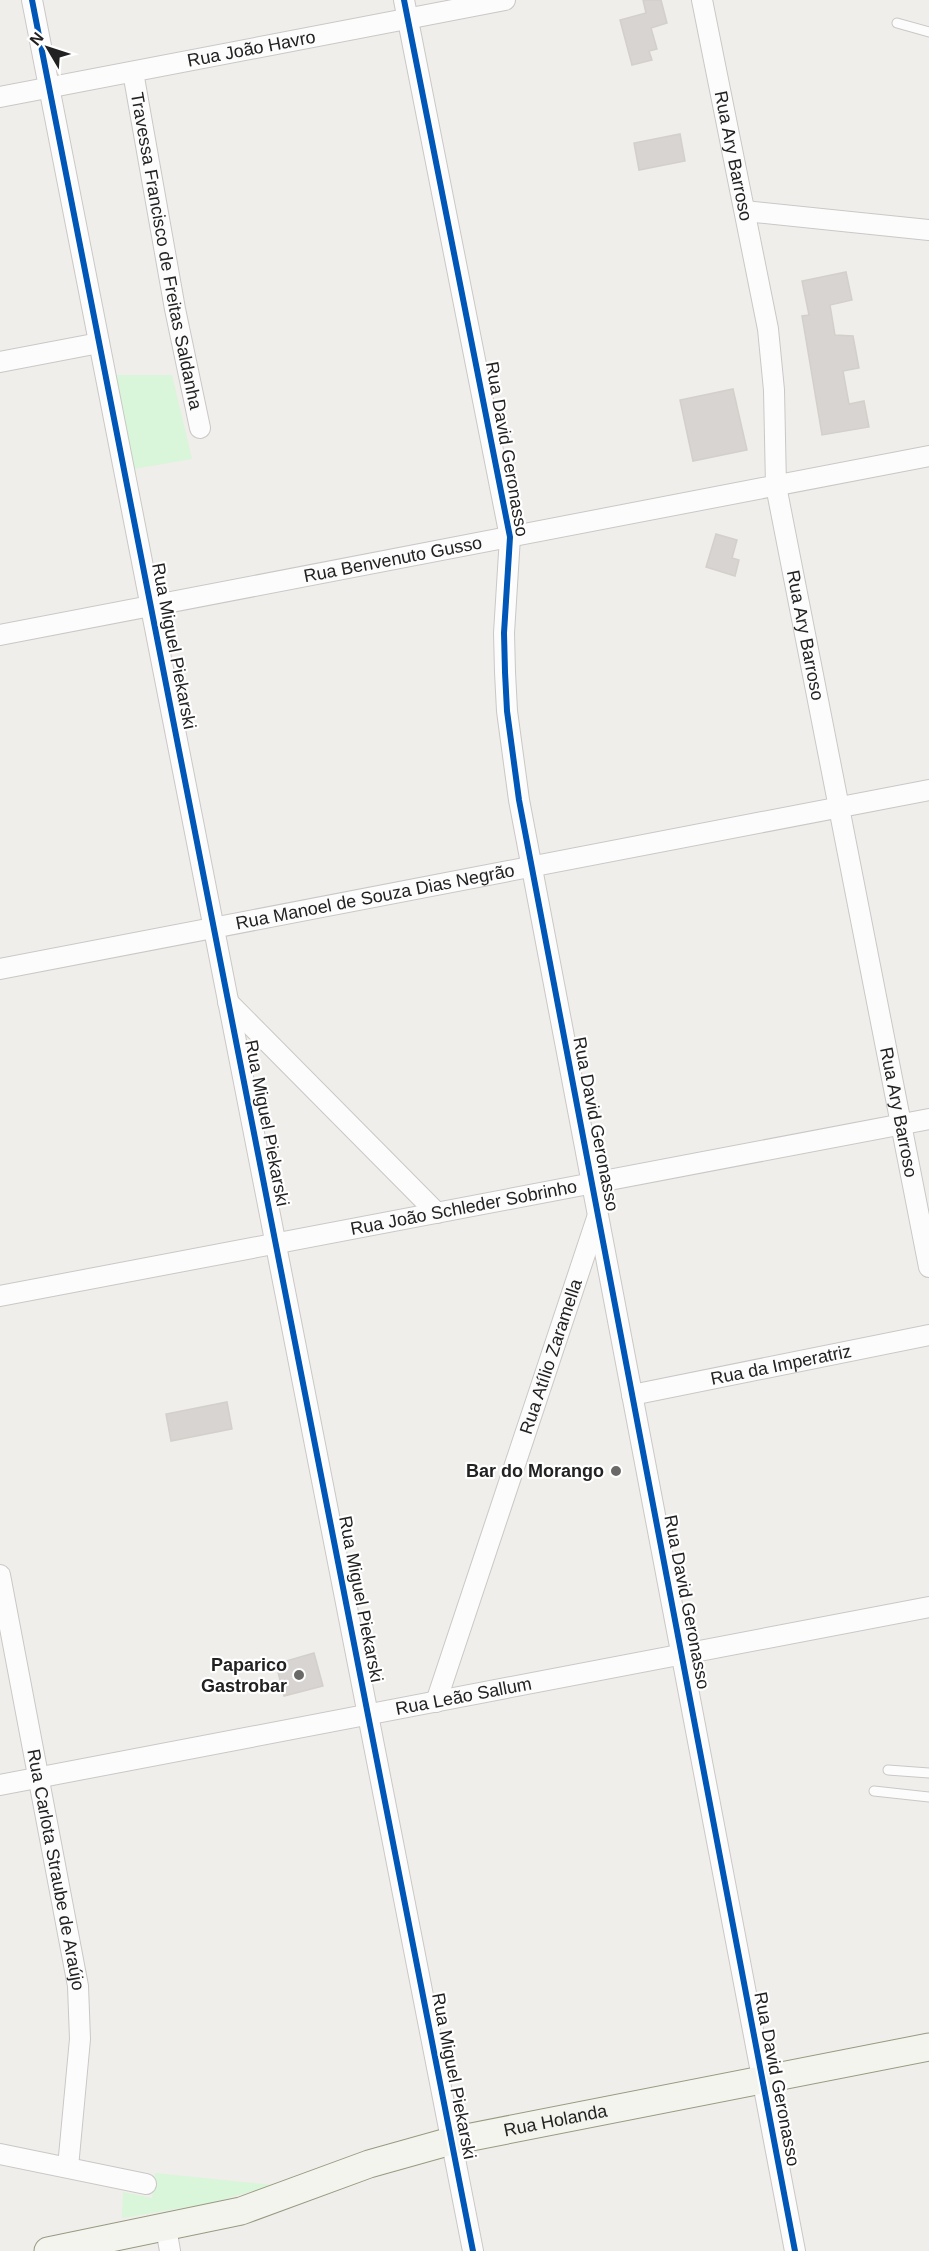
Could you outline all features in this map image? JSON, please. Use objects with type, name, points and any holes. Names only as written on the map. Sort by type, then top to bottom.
[{"type":"main road","name":"Rua Holanda","points":[[48,2251],[168,2240],[369,2164],[452,2141],[929,2048]]},
{"type":"street","name":"Rua Miguel Piekarski","points":[[32,0],[473,2251]]},
{"type":"street","name":"Rua João Havro","points":[[0,97],[133,72],[406,9],[505,0]]},
{"type":"street","name":"Rua Ary Barroso","points":[[702,0],[772,358],[776,486],[929,1267]]},
{"type":"street","name":"Rua David Geronasso","points":[[406,9],[510,537],[504,633],[512,757],[795,2251]]},
{"type":"street","name":"Travessa Francisco de Freitas Saldanha","points":[[133,72],[175,309],[200,428]]},
{"type":"street","points":[[745,211],[929,230]]},
{"type":"street","points":[[0,362],[99,343]]},
{"type":"street","name":"Rua Benvenuto Gusso","points":[[0,635],[929,456]]},
{"type":"street","name":"Rua Manoel de Souza Dias Negrão","points":[[0,969],[929,790]]},
{"type":"street","points":[[228,1002],[437,1213]]},
{"type":"street","name":"Rua João Schleder Sobrinho","points":[[0,1296],[929,1119]]},
{"type":"street","name":"Rua Atílio Zaramella","points":[[436,1702],[598,1215]]},
{"type":"street","name":"Rua da Imperatriz","points":[[632,1395],[929,1335]]},
{"type":"street","name":"Rua Carlota Straube de Araújo","points":[[0,1575],[78,1986],[81,2013],[68,2167]]},
{"type":"street","name":"Rua Leão Sallum","points":[[0,1785],[929,1607]]},
{"type":"street","points":[[0,2154],[146,2184]]},
{"type":"lane","points":[[897,23],[929,32]]},
{"type":"lane","points":[[888,1770],[929,1773]]},
{"type":"lane","points":[[874,1791],[929,1797]]},
{"type":"green space","points":[[100,375],[172,375],[192,459],[122,471]]},
{"type":"green space","points":[[155,2173],[273,2185],[211,2203],[122,2218],[123,2192],[152,2198]]},
{"type":"building","points":[[643,0],[661,0],[667,23],[651,28],[657,49],[649,51],[652,60],[632,65],[620,20],[646,13]]},
{"type":"building","points":[[680,134],[685,161],[639,170],[634,143]]},
{"type":"building","points":[[846,272],[852,300],[830,305],[835,335],[853,336],[859,368],[843,371],[849,404],[864,401],[869,427],[822,435],[802,316],[809,315],[802,281]]},
{"type":"building","points":[[733,389],[747,450],[693,461],[680,400]]},
{"type":"building","points":[[716,534],[737,540],[732,558],[739,560],[735,576],[706,567]]},
{"type":"building","points":[[227,1402],[232,1429],[171,1441],[166,1414]]},
{"type":"building","name":"Paparico Gastrobar","points":[[314,1653],[323,1686],[284,1696],[276,1664]]},
{"type":"cycle path","points":[[32,0],[473,2251]]},
{"type":"cycle path","points":[[404,0],[510,537],[504,633],[505,672],[507,711],[519,800],[795,2251]]},
{"type":"place","name":"Bar do Morango","points":[[616,1471]]},
{"type":"place","name":"Paparico Gastrobar","points":[[299,1675]]}]
